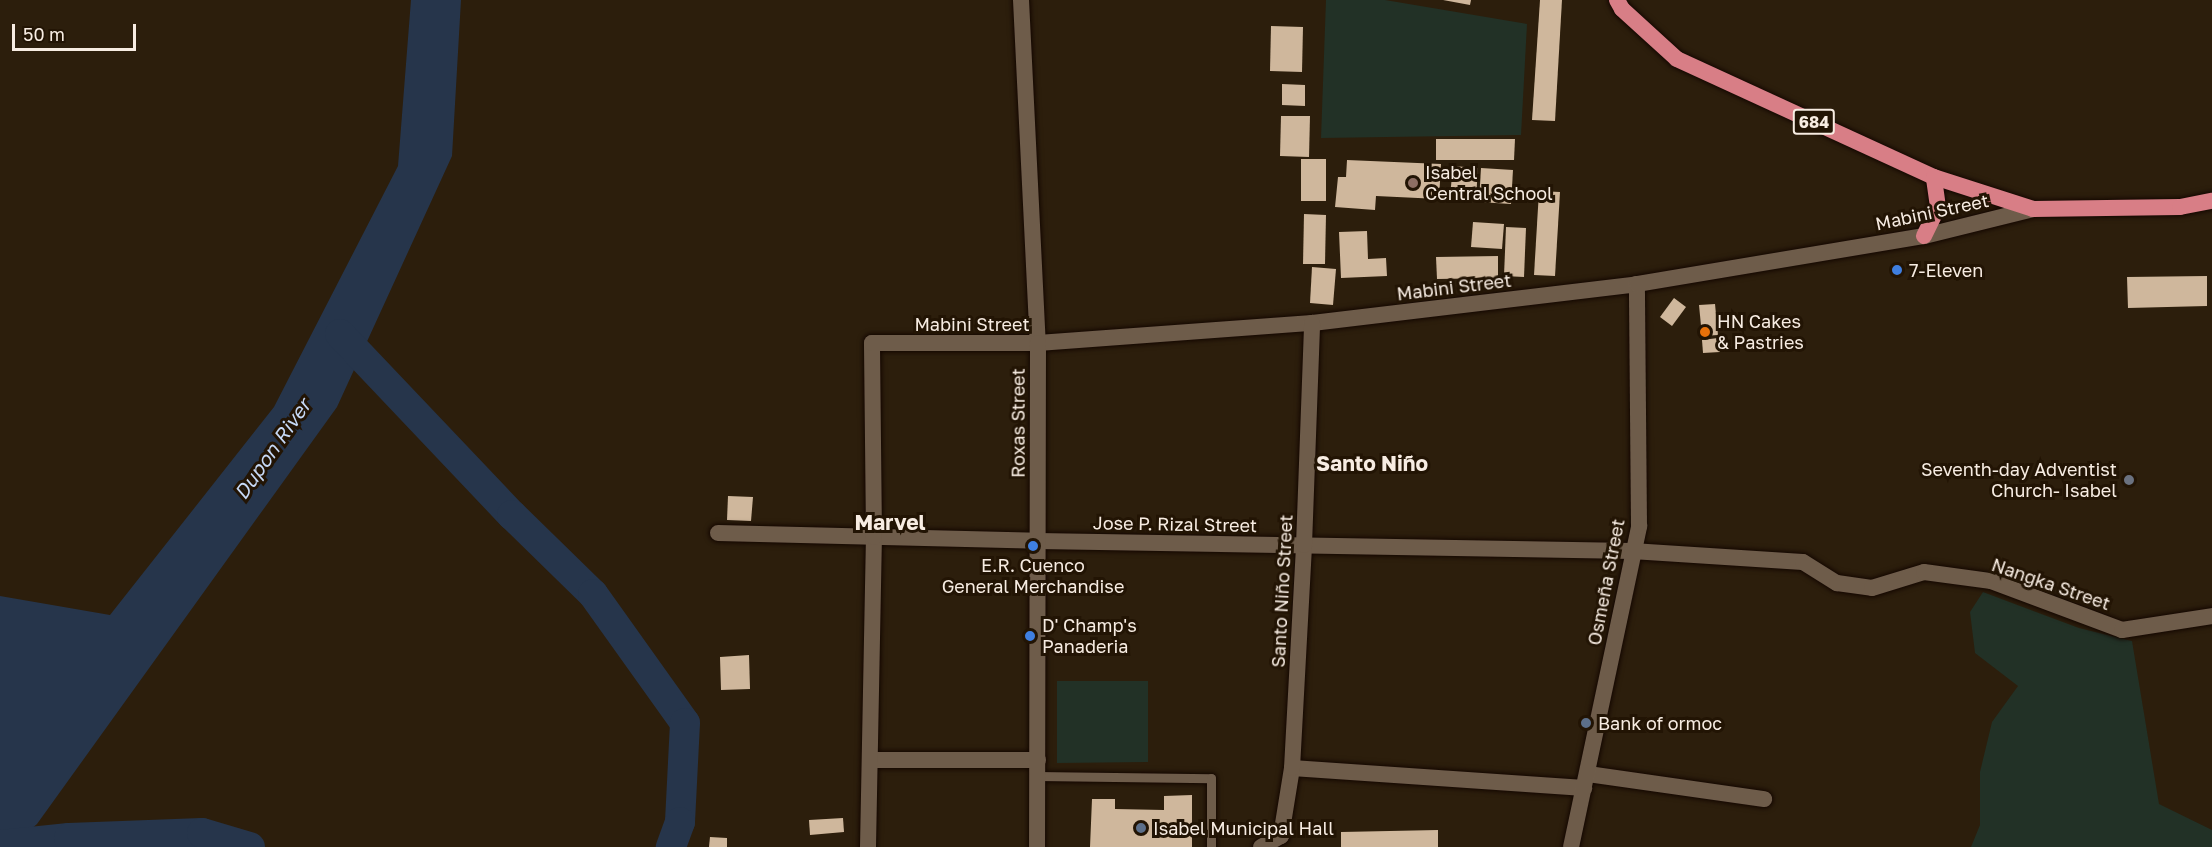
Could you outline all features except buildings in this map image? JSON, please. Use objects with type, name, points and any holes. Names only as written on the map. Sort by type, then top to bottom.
[{"type":"highway","name":"684","points":[[1617,0],[1622,9],[1677,59],[1934,177],[2033,209],[2180,207],[2212,201]]},
{"type":"highway","points":[[1924,236],[1938,207],[1934,177]]},
{"type":"street","name":"Roxas Street","points":[[1021,0],[1038,343],[1037,847]]},
{"type":"street","name":"Mabini Street","points":[[874,537],[872,343],[1038,343],[1312,324],[1637,284],[1924,236],[2033,209]]},
{"type":"street","name":"Osmeña Street","points":[[1571,847],[1632,550],[1639,526],[1637,284]]},
{"type":"street","name":"Santo Niño Street","points":[[1261,847],[1281,836],[1292,768],[1304,545],[1312,324]]},
{"type":"street","name":"Jose P. Rizal Street","points":[[718,533],[1038,541],[1632,550]]},
{"type":"street","points":[[868,847],[874,537]]},
{"type":"street","name":"Nangka Street","points":[[1632,550],[1803,562],[1837,584],[1872,588],[1924,572],[1990,581],[2122,630],[2212,616]]},
{"type":"street","points":[[870,760],[1037,768]]},
{"type":"street","points":[[1292,768],[1586,781],[1764,799]]},
{"type":"lane","points":[[1037,768],[1211,778],[1210,847]]},
{"type":"green space","points":[[1326,0],[1385,0],[1527,24],[1521,135],[1321,138]]},
{"type":"green space","points":[[1983,592],[2079,628],[2132,641],[2159,804],[2212,830],[2212,847],[1971,847],[1980,825],[1980,772],[1992,722],[2018,686],[1975,653],[1970,612]]},
{"type":"green space","points":[[1057,681],[1148,681],[1148,762],[1057,763]]},
{"type":"water","name":"Dupon River","points":[[411,0],[461,0],[452,156],[337,407],[37,824],[10,847],[0,847],[0,596],[110,615],[274,407],[398,166]]},
{"type":"waterway","points":[[340,334],[512,515],[593,594],[685,723],[680,822],[671,847]]},
{"type":"waterway","points":[[0,845],[69,838],[202,833],[250,847]]},
{"type":"place","name":"Isabel Central School","points":[[1413,183]]},
{"type":"place","name":"7-Eleven","points":[[1897,270]]},
{"type":"place","name":"HN Cakes & Pastries","points":[[1705,332]]},
{"type":"place","name":"Seventh-day Adventist Church- Isabel","points":[[2129,480]]},
{"type":"place","name":"E.R. Cuenco General Merchandise","points":[[1033,546]]},
{"type":"place","name":"D' Champ's Panaderia","points":[[1030,636]]},
{"type":"place","name":"Bank of ormoc","points":[[1586,723]]},
{"type":"place","name":"Isabel Municipal Hall","points":[[1141,828]]},
{"type":"district","name":"Santo Niño","points":[[1372,463]]},
{"type":"district","name":"Marvel","points":[[890,522]]}]
